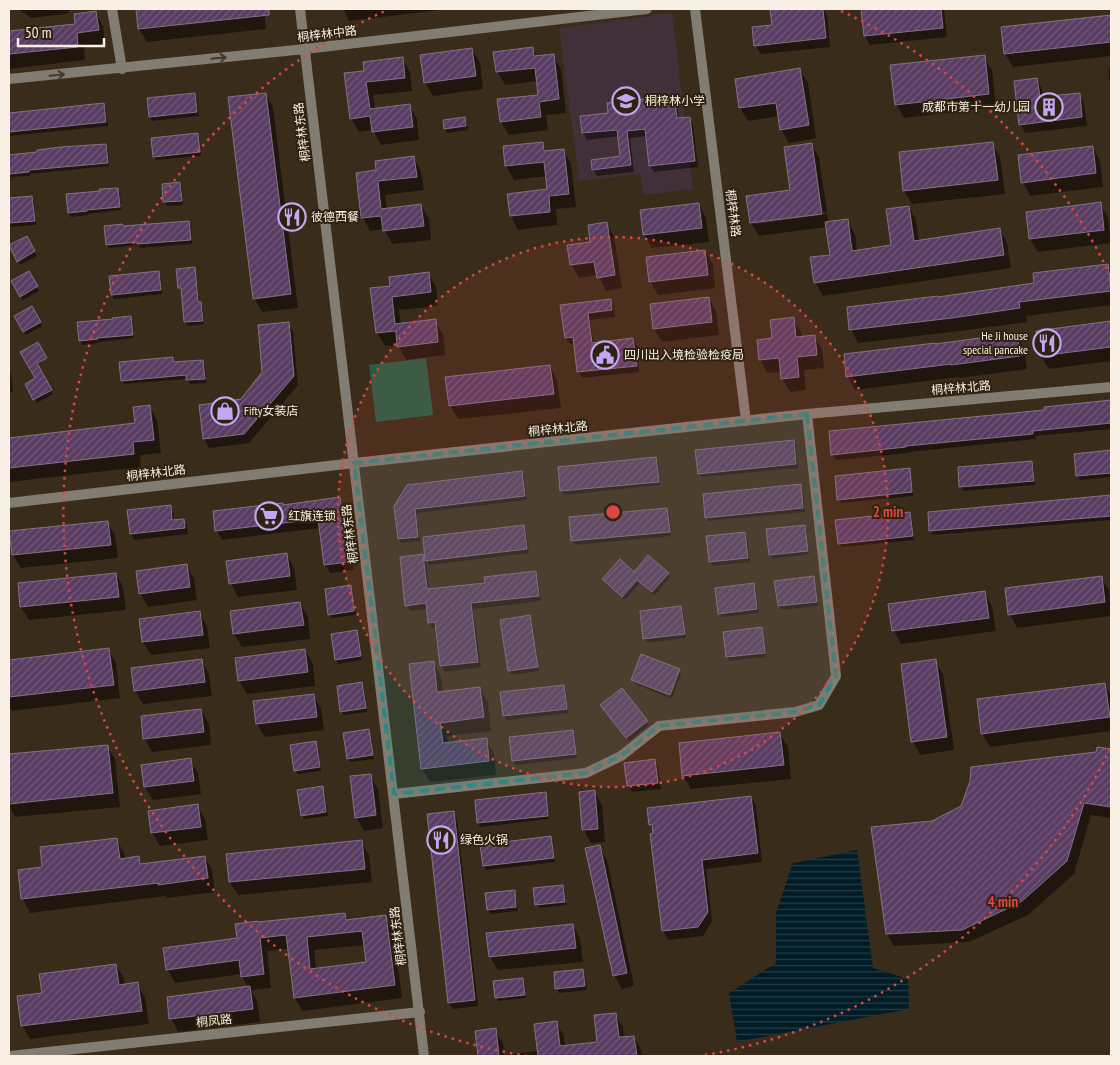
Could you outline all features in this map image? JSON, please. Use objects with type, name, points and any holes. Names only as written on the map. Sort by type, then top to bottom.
[{"type":"street","points":[[112,9],[122,68]]},
{"type":"street","name":"桐梓林东路","points":[[300,9],[424,1056]]},
{"type":"street","name":"桐梓林中路","points":[[9,80],[305,50],[647,9]]},
{"type":"street","name":"桐梓林路","points":[[695,9],[746,421]]},
{"type":"street","name":"桐梓林北路","points":[[9,503],[354,463],[807,414],[1111,387]]},
{"type":"street","points":[[394,794],[586,773],[622,756],[659,726],[796,712],[819,705],[836,676],[807,414]]},
{"type":"street","name":"桐凤路","points":[[10,1056],[420,1012]]},
{"type":"highlighted area","points":[[807,414],[836,676],[819,705],[795,712],[659,726],[621,756],[586,773],[394,794],[354,463]]},
{"type":"shaded area","name":"桐梓林小学","points":[[672,13],[693,189],[643,195],[640,174],[579,181],[559,28]]},
{"type":"green space","points":[[426,358],[433,415],[376,422],[369,365]]},
{"type":"water","points":[[857,850],[873,968],[908,979],[909,1009],[737,1042],[729,993],[776,963],[776,913],[793,863]]},
{"type":"building","points":[[136,9],[269,9],[269,15],[138,29]]},
{"type":"building","points":[[823,9],[826,38],[754,46],[752,27],[772,25],[770,10]]},
{"type":"building","points":[[861,9],[941,9],[943,28],[864,36]]},
{"type":"building","points":[[96,11],[99,30],[77,33],[78,47],[9,54],[9,31],[75,24],[74,14]]},
{"type":"building","points":[[1111,15],[1111,42],[1004,54],[1001,27]]},
{"type":"building","points":[[533,47],[534,56],[554,54],[559,99],[539,102],[541,117],[500,122],[497,99],[538,95],[535,68],[496,72],[493,52]]},
{"type":"building","points":[[472,48],[476,76],[424,83],[420,55]]},
{"type":"building","points":[[985,55],[989,94],[895,105],[890,65]]},
{"type":"building","points":[[403,57],[405,78],[366,82],[370,109],[410,104],[413,127],[372,132],[370,116],[350,119],[344,73],[364,71],[363,62]]},
{"type":"building","points":[[800,68],[809,125],[780,130],[776,103],[739,108],[735,79]]},
{"type":"building","name":"成都市第十一幼儿园","points":[[1037,78],[1040,97],[1080,93],[1082,117],[1019,125],[1014,81]]},
{"type":"building","points":[[195,93],[197,112],[149,117],[147,98]]},
{"type":"building","points":[[266,93],[291,294],[253,299],[228,97]]},
{"type":"building","points":[[674,96],[677,118],[690,117],[695,161],[649,166],[645,129],[627,131],[631,165],[592,170],[591,160],[620,156],[617,130],[582,133],[580,116],[608,113],[607,103]]},
{"type":"building","points":[[104,103],[106,122],[9,132],[9,113]]},
{"type":"building","points":[[465,117],[466,126],[444,129],[443,120]]},
{"type":"building","points":[[198,133],[200,152],[153,157],[151,138]]},
{"type":"building","points":[[543,142],[544,151],[564,149],[569,194],[549,196],[550,212],[510,216],[507,194],[547,189],[544,162],[505,166],[503,146]]},
{"type":"building","points":[[993,142],[998,180],[903,191],[899,152]]},
{"type":"building","points":[[812,143],[822,214],[750,223],[746,196],[790,190],[784,147]]},
{"type":"building","points":[[106,144],[108,163],[29,170],[29,172],[10,174],[9,155],[61,147]]},
{"type":"building","points":[[1093,146],[1096,173],[1021,183],[1018,155]]},
{"type":"building","points":[[414,156],[417,177],[378,181],[381,209],[421,204],[424,226],[383,231],[381,216],[361,218],[356,173],[376,170],[375,161]]},
{"type":"building","points":[[180,182],[182,201],[163,202],[162,184]]},
{"type":"building","points":[[118,188],[120,207],[68,213],[66,194]]},
{"type":"building","points":[[32,196],[35,221],[9,223],[9,198]]},
{"type":"building","points":[[1101,202],[1104,230],[1029,239],[1026,212]]},
{"type":"building","points":[[699,203],[702,228],[643,235],[640,210]]},
{"type":"building","points":[[909,206],[914,241],[1000,228],[1004,255],[814,283],[810,257],[830,255],[825,222],[848,219],[852,251],[891,245],[886,209]]},
{"type":"building","points":[[189,221],[191,240],[106,245],[104,226]]},
{"type":"building","points":[[607,222],[615,275],[597,278],[594,262],[570,265],[567,245],[590,242],[588,225]]},
{"type":"building","points":[[27,236],[35,251],[17,262],[9,245]]},
{"type":"building","points":[[705,250],[708,275],[649,282],[646,257]]},
{"type":"building","points":[[1108,264],[1111,291],[1019,302],[1020,308],[849,330],[847,307],[938,297],[1034,283],[1033,273]]},
{"type":"building","points":[[195,267],[198,302],[201,302],[203,321],[184,322],[181,288],[178,288],[176,269]]},
{"type":"building","points":[[29,271],[38,286],[20,297],[11,281]]},
{"type":"building","points":[[159,271],[161,290],[111,295],[109,276]]},
{"type":"building","points":[[429,272],[431,292],[392,297],[395,324],[436,319],[438,342],[397,347],[396,331],[376,333],[370,288],[390,286],[389,277]]},
{"type":"building","points":[[709,297],[712,322],[653,329],[650,304]]},
{"type":"building","points":[[611,299],[612,310],[588,313],[592,343],[633,338],[637,366],[577,372],[573,337],[565,338],[560,305]]},
{"type":"building","points":[[32,306],[41,322],[23,332],[14,316]]},
{"type":"building","points":[[131,316],[133,335],[79,341],[77,322]]},
{"type":"building","points":[[794,317],[796,337],[815,335],[817,355],[797,357],[799,377],[781,379],[779,358],[759,360],[757,340],[772,338],[770,320]]},
{"type":"building","points":[[1111,321],[1111,347],[1040,356],[1036,331]]},
{"type":"building","points":[[289,322],[294,376],[244,434],[203,439],[199,405],[241,399],[262,372],[258,325]]},
{"type":"building","points":[[1017,333],[1020,356],[846,377],[844,354]]},
{"type":"building","points":[[38,342],[47,358],[37,363],[52,390],[33,400],[25,384],[35,378],[20,352]]},
{"type":"building","points":[[173,357],[173,362],[203,360],[205,379],[186,380],[186,375],[121,381],[119,362]]},
{"type":"building","points":[[550,365],[554,394],[449,406],[445,377]]},
{"type":"building","points":[[1111,400],[1111,423],[1033,431],[1033,434],[831,455],[829,431],[1044,410],[1044,407]]},
{"type":"building","points":[[150,405],[154,440],[133,442],[134,454],[9,468],[9,438],[135,423],[133,407]]},
{"type":"building","points":[[794,440],[796,464],[698,474],[695,450]]},
{"type":"building","points":[[1111,450],[1111,473],[1076,476],[1074,454]]},
{"type":"building","points":[[656,457],[659,482],[560,491],[558,467]]},
{"type":"building","points":[[1032,461],[1034,481],[959,487],[958,467]]},
{"type":"building","points":[[910,468],[912,492],[837,500],[835,476]]},
{"type":"building","points":[[522,471],[525,496],[415,509],[418,537],[398,539],[394,506],[407,485]]},
{"type":"building","points":[[801,484],[803,508],[705,518],[703,494]]},
{"type":"building","points":[[1111,495],[1111,516],[929,531],[928,512]]},
{"type":"building","points":[[340,497],[349,562],[324,565],[318,519],[215,531],[213,511],[283,503],[283,505]]},
{"type":"building","points":[[171,505],[172,520],[184,519],[185,528],[130,534],[127,510]]},
{"type":"building","points":[[667,508],[670,532],[571,541],[569,517]]},
{"type":"building","points":[[910,512],[913,536],[838,544],[835,520]]},
{"type":"building","points":[[108,521],[111,545],[12,555],[9,531]]},
{"type":"building","points":[[524,525],[527,549],[425,561],[423,537]]},
{"type":"building","points":[[805,525],[808,551],[769,555],[766,529]]},
{"type":"building","points":[[745,532],[748,558],[709,562],[706,536]]},
{"type":"building","points":[[287,553],[290,576],[229,584],[226,561]]},
{"type":"building","points":[[423,554],[427,589],[485,583],[484,577],[536,571],[539,596],[471,603],[478,662],[440,666],[435,622],[428,623],[426,603],[405,606],[400,557]]},
{"type":"building","points":[[648,555],[669,573],[652,592],[637,580],[622,597],[602,579],[620,559],[634,572]]},
{"type":"building","points":[[187,564],[190,587],[139,594],[136,571]]},
{"type":"building","points":[[116,573],[119,597],[20,607],[18,583]]},
{"type":"building","points":[[814,576],[817,602],[778,606],[774,581]]},
{"type":"building","points":[[1102,576],[1105,602],[1008,615],[1005,588]]},
{"type":"building","points":[[754,583],[757,609],[718,614],[715,588]]},
{"type":"building","points":[[351,585],[354,611],[328,615],[325,589]]},
{"type":"building","points":[[985,591],[989,618],[892,631],[888,604]]},
{"type":"building","points":[[300,602],[304,625],[233,634],[230,611]]},
{"type":"building","points":[[681,606],[685,634],[643,639],[640,611]]},
{"type":"building","points":[[200,611],[203,635],[142,642],[139,619]]},
{"type":"building","points":[[530,615],[538,667],[508,671],[500,620]]},
{"type":"building","points":[[762,627],[765,653],[726,657],[723,632]]},
{"type":"building","points":[[357,630],[361,656],[335,660],[331,634]]},
{"type":"building","points":[[109,648],[114,685],[9,697],[9,660]]},
{"type":"building","points":[[305,649],[308,672],[238,681],[235,658]]},
{"type":"building","points":[[641,654],[680,669],[670,695],[631,680]]},
{"type":"building","points":[[202,659],[205,682],[134,691],[131,668]]},
{"type":"building","points":[[936,659],[947,737],[911,742],[901,664]]},
{"type":"building","points":[[434,661],[437,692],[480,687],[484,717],[440,723],[443,743],[487,738],[489,761],[421,769],[409,664]]},
{"type":"building","points":[[362,682],[366,708],[340,712],[337,686]]},
{"type":"building","points":[[1105,683],[1110,717],[981,734],[977,699]]},
{"type":"building","points":[[564,685],[567,709],[503,716],[500,692]]},
{"type":"building","points":[[622,688],[648,721],[626,738],[600,705]]},
{"type":"building","points":[[314,694],[317,717],[256,724],[253,701]]},
{"type":"building","points":[[201,709],[204,732],[143,739],[141,716]]},
{"type":"building","points":[[369,729],[373,755],[347,759],[343,733]]},
{"type":"building","points":[[573,730],[576,754],[512,761],[509,737]]},
{"type":"building","points":[[780,732],[784,765],[682,776],[679,743]]},
{"type":"building","points":[[316,741],[320,767],[294,771],[290,745]]},
{"type":"building","points":[[108,745],[113,793],[9,804],[9,754]]},
{"type":"building","points":[[1097,747],[1111,749],[1111,807],[1084,803],[1067,861],[1021,902],[962,930],[886,934],[871,827],[932,821],[961,806],[970,781],[971,767],[1096,752]]},
{"type":"building","points":[[191,758],[194,781],[144,787],[141,765]]},
{"type":"building","points":[[655,759],[658,783],[627,786],[624,763]]},
{"type":"building","points":[[371,774],[376,815],[355,818],[350,776]]},
{"type":"building","points":[[323,786],[326,812],[301,816],[297,790]]},
{"type":"building","points":[[595,790],[598,829],[582,830],[579,792]]},
{"type":"building","points":[[546,792],[548,816],[477,823],[475,800]]},
{"type":"building","points":[[751,796],[758,853],[702,860],[708,912],[698,927],[662,931],[650,834],[653,833],[652,824],[649,825],[647,808]]},
{"type":"building","points":[[198,804],[201,827],[151,833],[148,811]]},
{"type":"building","points":[[454,811],[475,1000],[448,1003],[427,814]]},
{"type":"building","points":[[551,836],[554,858],[483,866],[480,845]]},
{"type":"building","points":[[117,838],[120,859],[139,856],[140,864],[205,856],[208,878],[21,899],[18,870],[42,867],[40,847]]},
{"type":"building","points":[[362,840],[365,869],[229,882],[226,854]]},
{"type":"building","points":[[600,845],[627,973],[613,976],[585,848]]},
{"type":"building","points":[[563,885],[565,902],[535,905],[533,888]]},
{"type":"building","points":[[515,890],[516,907],[487,910],[485,893]]},
{"type":"building","points":[[345,913],[346,920],[386,915],[395,985],[294,998],[286,935],[260,938],[264,974],[241,977],[239,960],[166,970],[163,948],[237,938],[235,924]],"holes":[[[362,931],[366,962],[310,969],[307,937]]]},
{"type":"building","points":[[573,924],[576,948],[489,957],[486,933]]},
{"type":"building","points":[[116,964],[119,985],[138,982],[142,1011],[21,1026],[17,996],[42,993],[39,974]]},
{"type":"building","points":[[583,969],[585,986],[555,989],[554,972]]},
{"type":"building","points":[[523,978],[525,995],[495,998],[493,981]]},
{"type":"building","points":[[250,986],[253,1009],[169,1019],[167,997]]},
{"type":"building","points":[[616,1013],[619,1037],[634,1036],[637,1056],[538,1056],[534,1024],[557,1021],[560,1046],[597,1042],[594,1015]]},
{"type":"building","points":[[496,1028],[499,1056],[478,1056],[475,1031]]},
{"type":"place","name":"桐梓林小学","points":[[626,101]]},
{"type":"place","name":"成都市第十一幼儿园","points":[[1049,107]]},
{"type":"place","name":"彼德西餐","points":[[292,217]]},
{"type":"place","name":"He Ji house special pancake","points":[[1047,343]]},
{"type":"place","name":"四川出入境检验检疫局","points":[[605,355]]},
{"type":"place","name":"Fifty女装店","points":[[225,411]]},
{"type":"place","name":"红旗连锁","points":[[269,516]]},
{"type":"place","name":"绿色火锅","points":[[441,840]]}]
